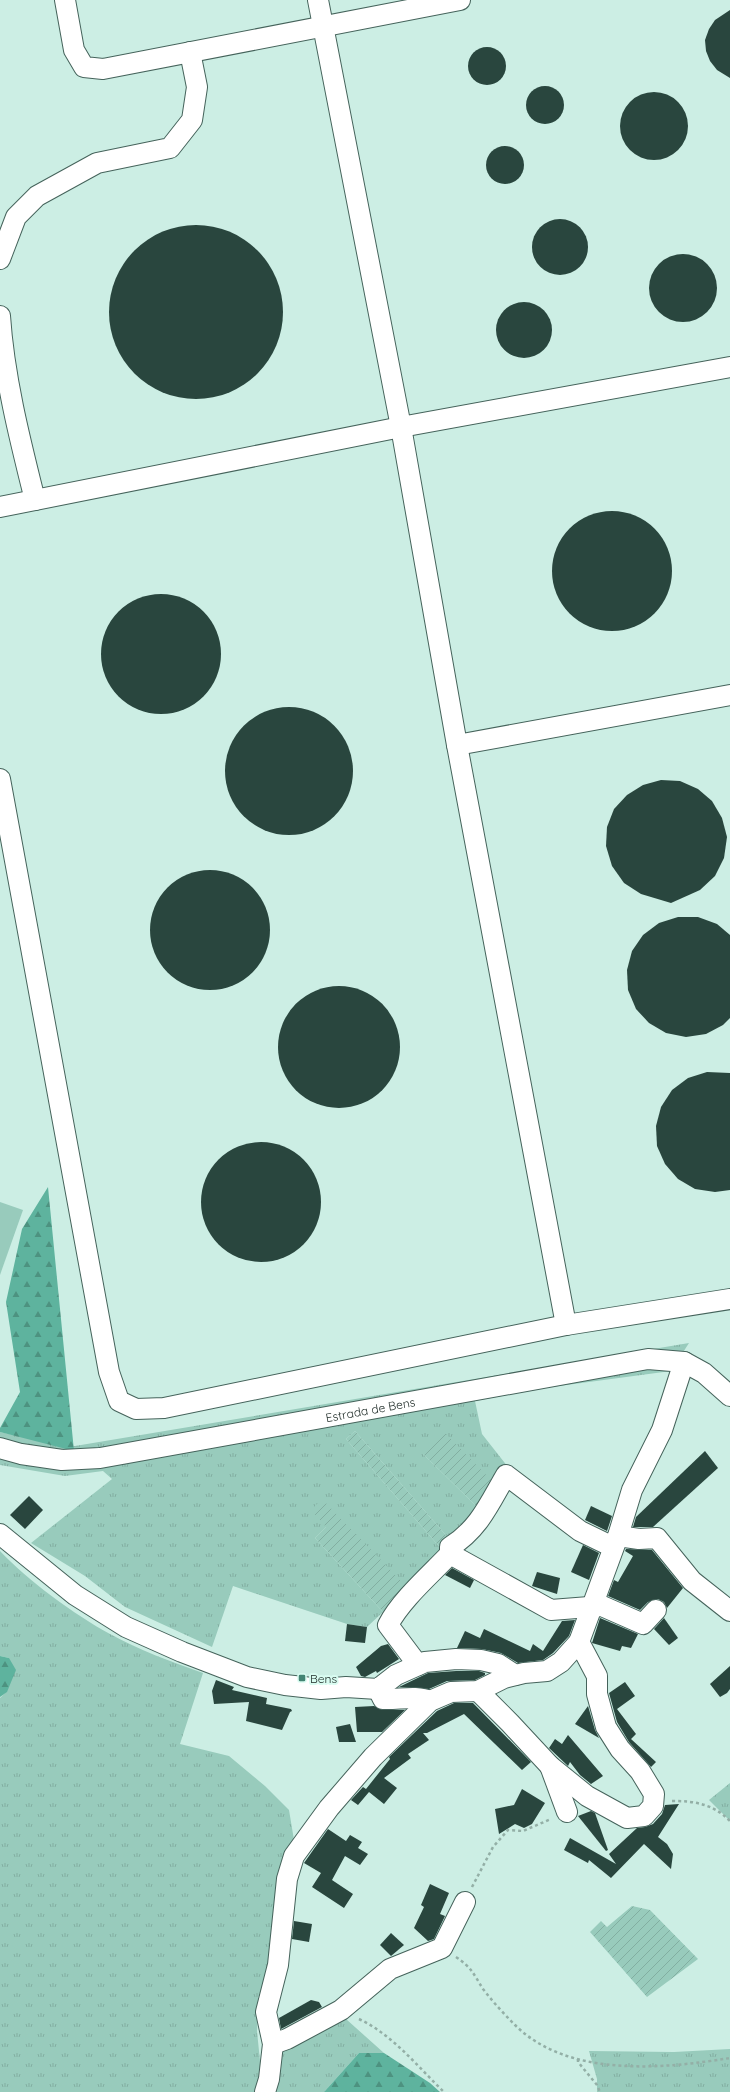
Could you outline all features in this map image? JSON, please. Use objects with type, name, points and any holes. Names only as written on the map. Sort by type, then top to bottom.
[{"type":"street","points":[[65,0],[74,50],[84,67],[103,69],[460,0]]},
{"type":"street","points":[[318,0],[401,427],[457,745],[566,1325]]},
{"type":"street","points":[[0,259],[16,217],[37,196],[97,163],[170,148],[192,120],[197,87],[190,52]]},
{"type":"street","points":[[0,316],[2,338],[13,398],[35,500]]},
{"type":"street","points":[[0,506],[401,427],[730,367]]},
{"type":"street","points":[[457,745],[730,694]]},
{"type":"street","points":[[0,779],[109,1372],[119,1401],[136,1409],[164,1408],[566,1325],[730,1299]]},
{"type":"street","name":"Estrada de Bens","points":[[0,1448],[20,1454],[62,1460],[100,1458],[648,1359],[684,1362],[704,1372],[730,1396]]},
{"type":"street","points":[[265,2092],[269,2080],[273,2044],[266,2012],[278,1965],[286,1886],[294,1856],[329,1808],[373,1757],[430,1701],[451,1692],[478,1691],[504,1678],[514,1675],[547,1671],[561,1662],[579,1642],[590,1607],[616,1541],[632,1490],[662,1430],[684,1362]]},
{"type":"street","points":[[418,1665],[388,1625],[392,1618],[450,1554],[450,1547],[462,1540],[480,1521],[506,1475],[580,1531],[616,1541],[657,1538],[692,1580],[730,1611]]},
{"type":"street","points":[[1,1537],[75,1595],[126,1627],[182,1652],[247,1677],[284,1685],[321,1689],[346,1687],[378,1689],[396,1675],[425,1662],[456,1659],[481,1660],[498,1664],[514,1675]]},
{"type":"street","points":[[450,1554],[551,1610],[602,1606],[643,1624],[656,1610]]},
{"type":"street","points":[[478,1691],[550,1766],[587,1796],[627,1818],[644,1816],[653,1806],[654,1794],[640,1771],[620,1749],[606,1727],[597,1694],[597,1676],[579,1642]]},
{"type":"street","points":[[378,1689],[383,1699],[403,1700],[420,1697],[430,1701]]},
{"type":"street","points":[[550,1766],[567,1812]]},
{"type":"street","points":[[273,2044],[288,2039],[340,2010],[390,1969],[442,1948],[465,1902]]},
{"type":"path","points":[[653,1800],[691,1801],[712,1806],[730,1821]]},
{"type":"path","points":[[465,1902],[493,1847],[508,1830],[523,1831],[567,1812]]},
{"type":"path","points":[[442,1948],[470,1966],[484,1989],[506,2016],[526,2036],[551,2050],[578,2059],[605,2064],[652,2066],[688,2065],[730,2058]]},
{"type":"path","points":[[340,2010],[369,2024],[387,2038],[406,2053],[444,2092]]},
{"type":"path","points":[[578,2059],[578,2062],[597,2085],[600,2092]]},
{"type":"green space","points":[[48,1187],[74,1451],[0,1432],[0,1428],[20,1392],[6,1302],[22,1229]]},
{"type":"green space","points":[[0,1202],[23,1210],[0,1275]]},
{"type":"green space","points":[[689,1343],[671,1371],[544,1388],[475,1401],[482,1434],[508,1467],[495,1484],[423,1454],[477,1507],[451,1541],[355,1431],[346,1439],[443,1551],[408,1588],[326,1527],[315,1538],[383,1612],[367,1627],[347,1624],[233,1586],[212,1647],[125,1607],[85,1576],[31,1543],[112,1479],[103,1471],[65,1476],[0,1465],[0,1432],[69,1447]]},
{"type":"green space","points":[[355,1431],[451,1541],[443,1551],[346,1439]]},
{"type":"green space","points":[[444,1432],[495,1484],[477,1507],[423,1454]]},
{"type":"green space","points":[[322,1499],[408,1588],[383,1612],[315,1538],[326,1527],[311,1510]]},
{"type":"green space","points":[[0,1551],[37,1585],[96,1626],[121,1640],[203,1673],[180,1744],[229,1756],[265,1786],[289,1810],[294,1840],[268,1972],[258,1998],[257,2031],[260,2061],[334,2020],[346,2019],[384,2053],[359,2053],[324,2092],[0,2092],[0,1698],[7,1691],[9,1658],[0,1656]]},
{"type":"green space","points":[[0,1656],[9,1658],[16,1670],[7,1692],[0,1697]]},
{"type":"green space","points":[[730,1783],[730,1821],[709,1800]]},
{"type":"green space","points":[[632,1906],[650,1910],[698,1959],[647,1997],[590,1932],[601,1921],[607,1927]]},
{"type":"green space","points":[[730,2049],[730,2092],[597,2092],[597,2079],[589,2051],[674,2052]]},
{"type":"green space","points":[[359,2053],[384,2053],[430,2083],[440,2092],[324,2092]]},
{"type":"building","points":[[730,10],[730,78],[717,70],[710,61],[706,51],[705,40],[709,29],[715,20]]},
{"type":"building","points":[[483,47],[491,47],[498,50],[503,55],[506,66],[503,77],[498,82],[491,85],[483,85],[476,82],[471,77],[468,70],[468,62],[471,55],[476,50]]},
{"type":"building","points":[[541,86],[549,86],[556,89],[561,94],[564,105],[561,116],[556,121],[549,124],[541,124],[534,121],[529,116],[526,109],[526,101],[529,94],[534,89]]},
{"type":"building","points":[[654,92],[667,95],[678,102],[685,113],[688,126],[685,139],[678,150],[667,157],[654,160],[641,157],[630,150],[623,139],[620,126],[623,113],[630,102],[641,95]]},
{"type":"building","points":[[501,146],[509,146],[516,149],[521,154],[524,165],[521,176],[516,181],[509,184],[501,184],[494,181],[489,176],[486,169],[486,161],[489,154],[494,149]]},
{"type":"building","points":[[560,219],[571,221],[580,227],[586,236],[588,247],[586,258],[580,267],[571,273],[560,275],[549,273],[540,267],[534,258],[532,247],[534,236],[540,227],[549,221]]},
{"type":"building","points":[[196,225],[213,227],[229,232],[251,245],[263,257],[272,271],[279,287],[283,312],[281,329],[276,345],[263,367],[251,379],[237,388],[221,395],[196,399],[179,397],[163,392],[141,379],[129,367],[120,353],[113,337],[109,312],[111,295],[116,279],[129,257],[141,245],[155,236],[171,229]]},
{"type":"building","points":[[683,254],[696,257],[707,264],[714,275],[717,288],[714,301],[707,312],[696,319],[683,322],[670,319],[659,312],[652,301],[649,288],[652,275],[659,264],[670,257]]},
{"type":"building","points":[[524,302],[535,304],[544,310],[550,319],[552,330],[550,341],[544,350],[535,356],[524,358],[513,356],[504,350],[498,341],[496,330],[498,319],[504,310],[513,304]]},
{"type":"building","points":[[612,511],[624,512],[635,516],[645,521],[654,529],[662,538],[667,548],[671,559],[671,583],[667,594],[662,604],[654,613],[645,621],[635,626],[624,630],[612,631],[600,630],[589,626],[579,621],[570,613],[562,604],[557,594],[553,583],[552,571],[553,559],[557,548],[562,538],[570,529],[579,521],[589,516],[600,512]]},
{"type":"building","points":[[161,594],[173,595],[184,599],[194,604],[203,612],[211,621],[216,631],[220,642],[220,666],[216,677],[211,687],[203,696],[194,704],[184,709],[173,713],[161,714],[149,713],[138,709],[128,704],[119,696],[111,687],[106,677],[102,666],[101,654],[102,642],[106,631],[111,621],[119,612],[128,604],[138,599],[149,595]]},
{"type":"building","points":[[295,707],[308,709],[325,717],[335,725],[343,735],[351,752],[353,771],[351,790],[343,807],[335,817],[325,825],[308,833],[283,835],[270,833],[253,825],[243,817],[235,807],[227,790],[225,765],[227,752],[235,735],[243,725],[253,717],[270,709]]},
{"type":"building","points":[[661,780],[680,781],[698,789],[712,801],[722,818],[727,837],[724,858],[715,876],[700,890],[671,903],[641,894],[624,883],[612,866],[606,846],[607,827],[614,809],[627,795],[643,785]]},
{"type":"building","points":[[210,870],[222,871],[233,875],[243,880],[252,888],[260,897],[265,907],[269,918],[269,942],[265,953],[260,963],[252,972],[243,980],[233,985],[222,989],[210,990],[198,989],[187,985],[177,980],[168,972],[160,963],[155,953],[151,942],[150,930],[151,918],[155,907],[160,897],[168,888],[177,880],[187,875],[198,871]]},
{"type":"building","points":[[678,917],[698,917],[717,924],[730,935],[730,1018],[723,1025],[706,1034],[686,1037],[666,1033],[649,1023],[636,1009],[628,990],[627,970],[632,951],[643,935],[659,923]]},
{"type":"building","points":[[339,986],[362,990],[373,996],[382,1004],[390,1013],[396,1024],[400,1047],[396,1070],[390,1081],[382,1090],[373,1098],[362,1104],[339,1108],[316,1104],[305,1098],[296,1090],[288,1081],[282,1070],[278,1047],[282,1024],[288,1013],[296,1004],[305,996],[316,990]]},
{"type":"building","points":[[707,1072],[730,1073],[730,1190],[715,1192],[695,1189],[678,1179],[665,1164],[657,1146],[656,1126],[661,1107],[672,1090],[688,1078]]},
{"type":"building","points":[[261,1142],[273,1143],[284,1147],[294,1152],[303,1160],[311,1169],[316,1179],[320,1190],[320,1214],[316,1225],[311,1235],[303,1244],[294,1252],[284,1257],[273,1261],[261,1262],[249,1261],[238,1257],[228,1252],[219,1244],[211,1235],[206,1225],[202,1214],[201,1202],[202,1190],[206,1179],[211,1169],[219,1160],[228,1152],[238,1147],[249,1143]]},
{"type":"building","points":[[705,1451],[718,1468],[653,1527],[633,1527],[636,1517]]},
{"type":"building","points":[[29,1496],[43,1510],[25,1529],[10,1515]]},
{"type":"building","points":[[591,1506],[612,1516],[607,1531],[585,1520]]},
{"type":"building","points":[[583,1545],[599,1553],[589,1580],[571,1572]]},
{"type":"building","points":[[626,1549],[652,1550],[683,1588],[667,1608],[664,1602],[658,1599],[648,1602],[640,1610],[608,1596],[614,1580],[618,1582],[633,1556],[625,1551]]},
{"type":"building","points":[[452,1568],[474,1580],[470,1588],[445,1575]]},
{"type":"building","points":[[537,1572],[560,1578],[557,1594],[532,1586]]},
{"type":"building","points":[[600,1618],[638,1634],[631,1648],[622,1646],[620,1651],[592,1643]]},
{"type":"building","points":[[664,1618],[678,1638],[669,1645],[654,1629]]},
{"type":"building","points":[[575,1620],[569,1636],[553,1653],[543,1660],[518,1663],[501,1653],[482,1649],[457,1648],[465,1631],[480,1638],[484,1629],[530,1651],[533,1644],[543,1651],[562,1621]]},
{"type":"building","points":[[347,1624],[367,1627],[365,1643],[345,1641]]},
{"type":"building","points":[[388,1644],[399,1659],[377,1673],[376,1671],[365,1677],[361,1676],[356,1667],[381,1646]]},
{"type":"building","points":[[730,1666],[730,1689],[727,1693],[720,1697],[710,1684]]},
{"type":"building","points":[[479,1671],[485,1673],[485,1675],[475,1680],[447,1681],[429,1689],[399,1687],[428,1673]]},
{"type":"building","points":[[216,1680],[234,1687],[232,1690],[267,1698],[266,1704],[291,1709],[292,1711],[290,1712],[282,1730],[246,1721],[249,1702],[214,1704],[212,1691]]},
{"type":"building","points":[[625,1682],[635,1696],[617,1709],[636,1734],[631,1739],[656,1762],[651,1767],[629,1742],[617,1722],[609,1693]]},
{"type":"building","points":[[454,1703],[473,1703],[531,1762],[522,1770],[464,1714],[427,1733],[423,1733],[429,1740],[408,1754],[411,1758],[384,1778],[397,1788],[384,1804],[369,1792],[358,1805],[351,1800],[363,1787],[366,1789],[390,1759],[389,1757],[437,1711]]},
{"type":"building","points":[[374,1706],[383,1710],[405,1710],[382,1732],[357,1732],[355,1707]]},
{"type":"building","points":[[588,1706],[595,1730],[599,1738],[575,1724]]},
{"type":"building","points":[[350,1724],[356,1742],[339,1742],[336,1727]]},
{"type":"building","points":[[568,1735],[603,1776],[591,1784],[580,1775],[570,1762],[568,1766],[549,1748],[555,1739],[562,1744]]},
{"type":"building","points":[[522,1789],[545,1803],[532,1824],[524,1828],[515,1824],[499,1834],[495,1809],[514,1805]]},
{"type":"building","points":[[679,1804],[658,1837],[667,1844],[673,1854],[671,1869],[644,1844],[611,1878],[589,1860],[588,1863],[564,1850],[570,1838],[616,1864],[609,1854],[637,1828],[653,1824],[662,1814],[665,1805]]},
{"type":"building","points":[[591,1811],[595,1813],[608,1850],[606,1851],[578,1816]]},
{"type":"building","points":[[328,1829],[346,1841],[350,1835],[362,1842],[358,1848],[368,1854],[360,1865],[345,1856],[332,1880],[353,1894],[344,1908],[312,1887],[321,1873],[304,1863]]},
{"type":"building","points":[[430,1884],[449,1893],[440,1914],[445,1916],[434,1939],[428,1941],[414,1928],[424,1907],[421,1905]]},
{"type":"building","points":[[294,1921],[312,1924],[309,1942],[292,1939]]},
{"type":"building","points":[[391,1933],[404,1945],[391,1956],[380,1945]]},
{"type":"building","points":[[311,2000],[319,2002],[322,2007],[281,2029],[279,2018]]},
{"type":"place","name":"Bens","points":[[302,1678]]}]
